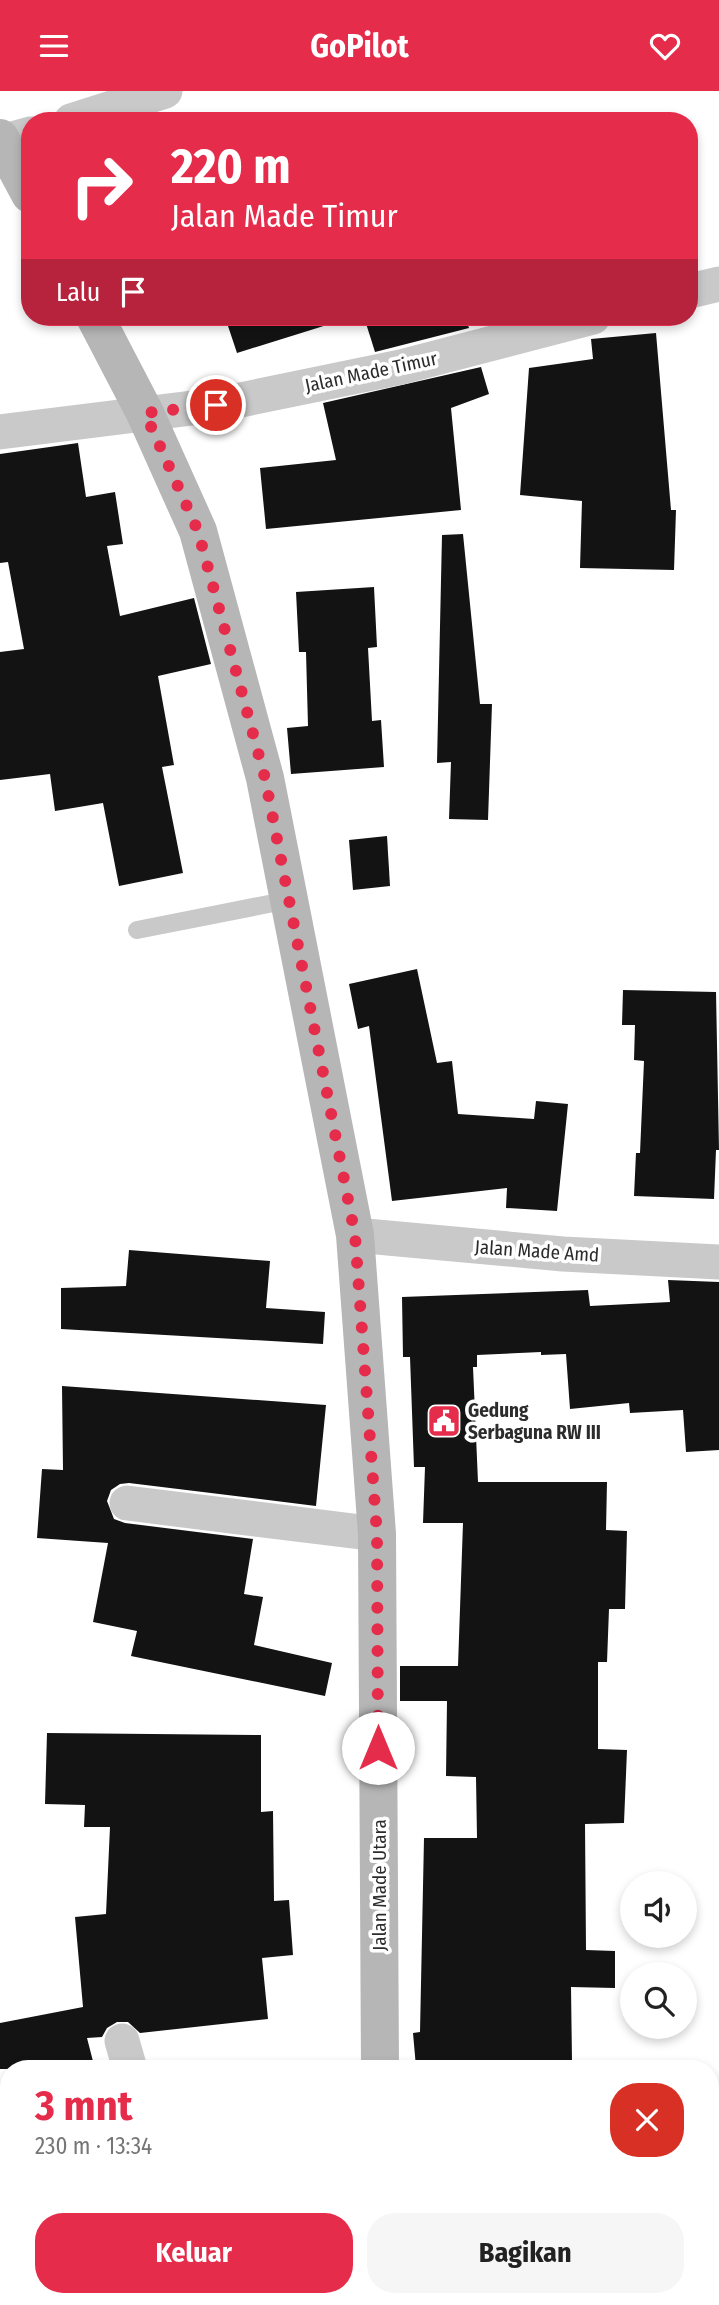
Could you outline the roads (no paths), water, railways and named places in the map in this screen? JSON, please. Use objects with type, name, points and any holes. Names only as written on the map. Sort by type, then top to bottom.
[{"type":"street","points":[[99,112],[165,91]]},
{"type":"street","points":[[11,138],[21,167]]},
{"type":"street","points":[[698,289],[719,284]]},
{"type":"street","name":"Jalan Made Utara","points":[[99,326],[145,413],[198,531],[265,778],[355,1235],[377,1534],[380,2060]]},
{"type":"street","name":"Jalan Made Timur","points":[[0,432],[216,405],[401,367],[558,326]]},
{"type":"street","name":"Jalan Made Amd","points":[[355,1235],[563,1254],[719,1262]]},
{"type":"street","points":[[127,1503],[377,1534]]},
{"type":"lane","points":[[137,930],[289,900]]},
{"type":"place","name":"Gedung Serbaguna RW III","points":[[444,1421]]}]
